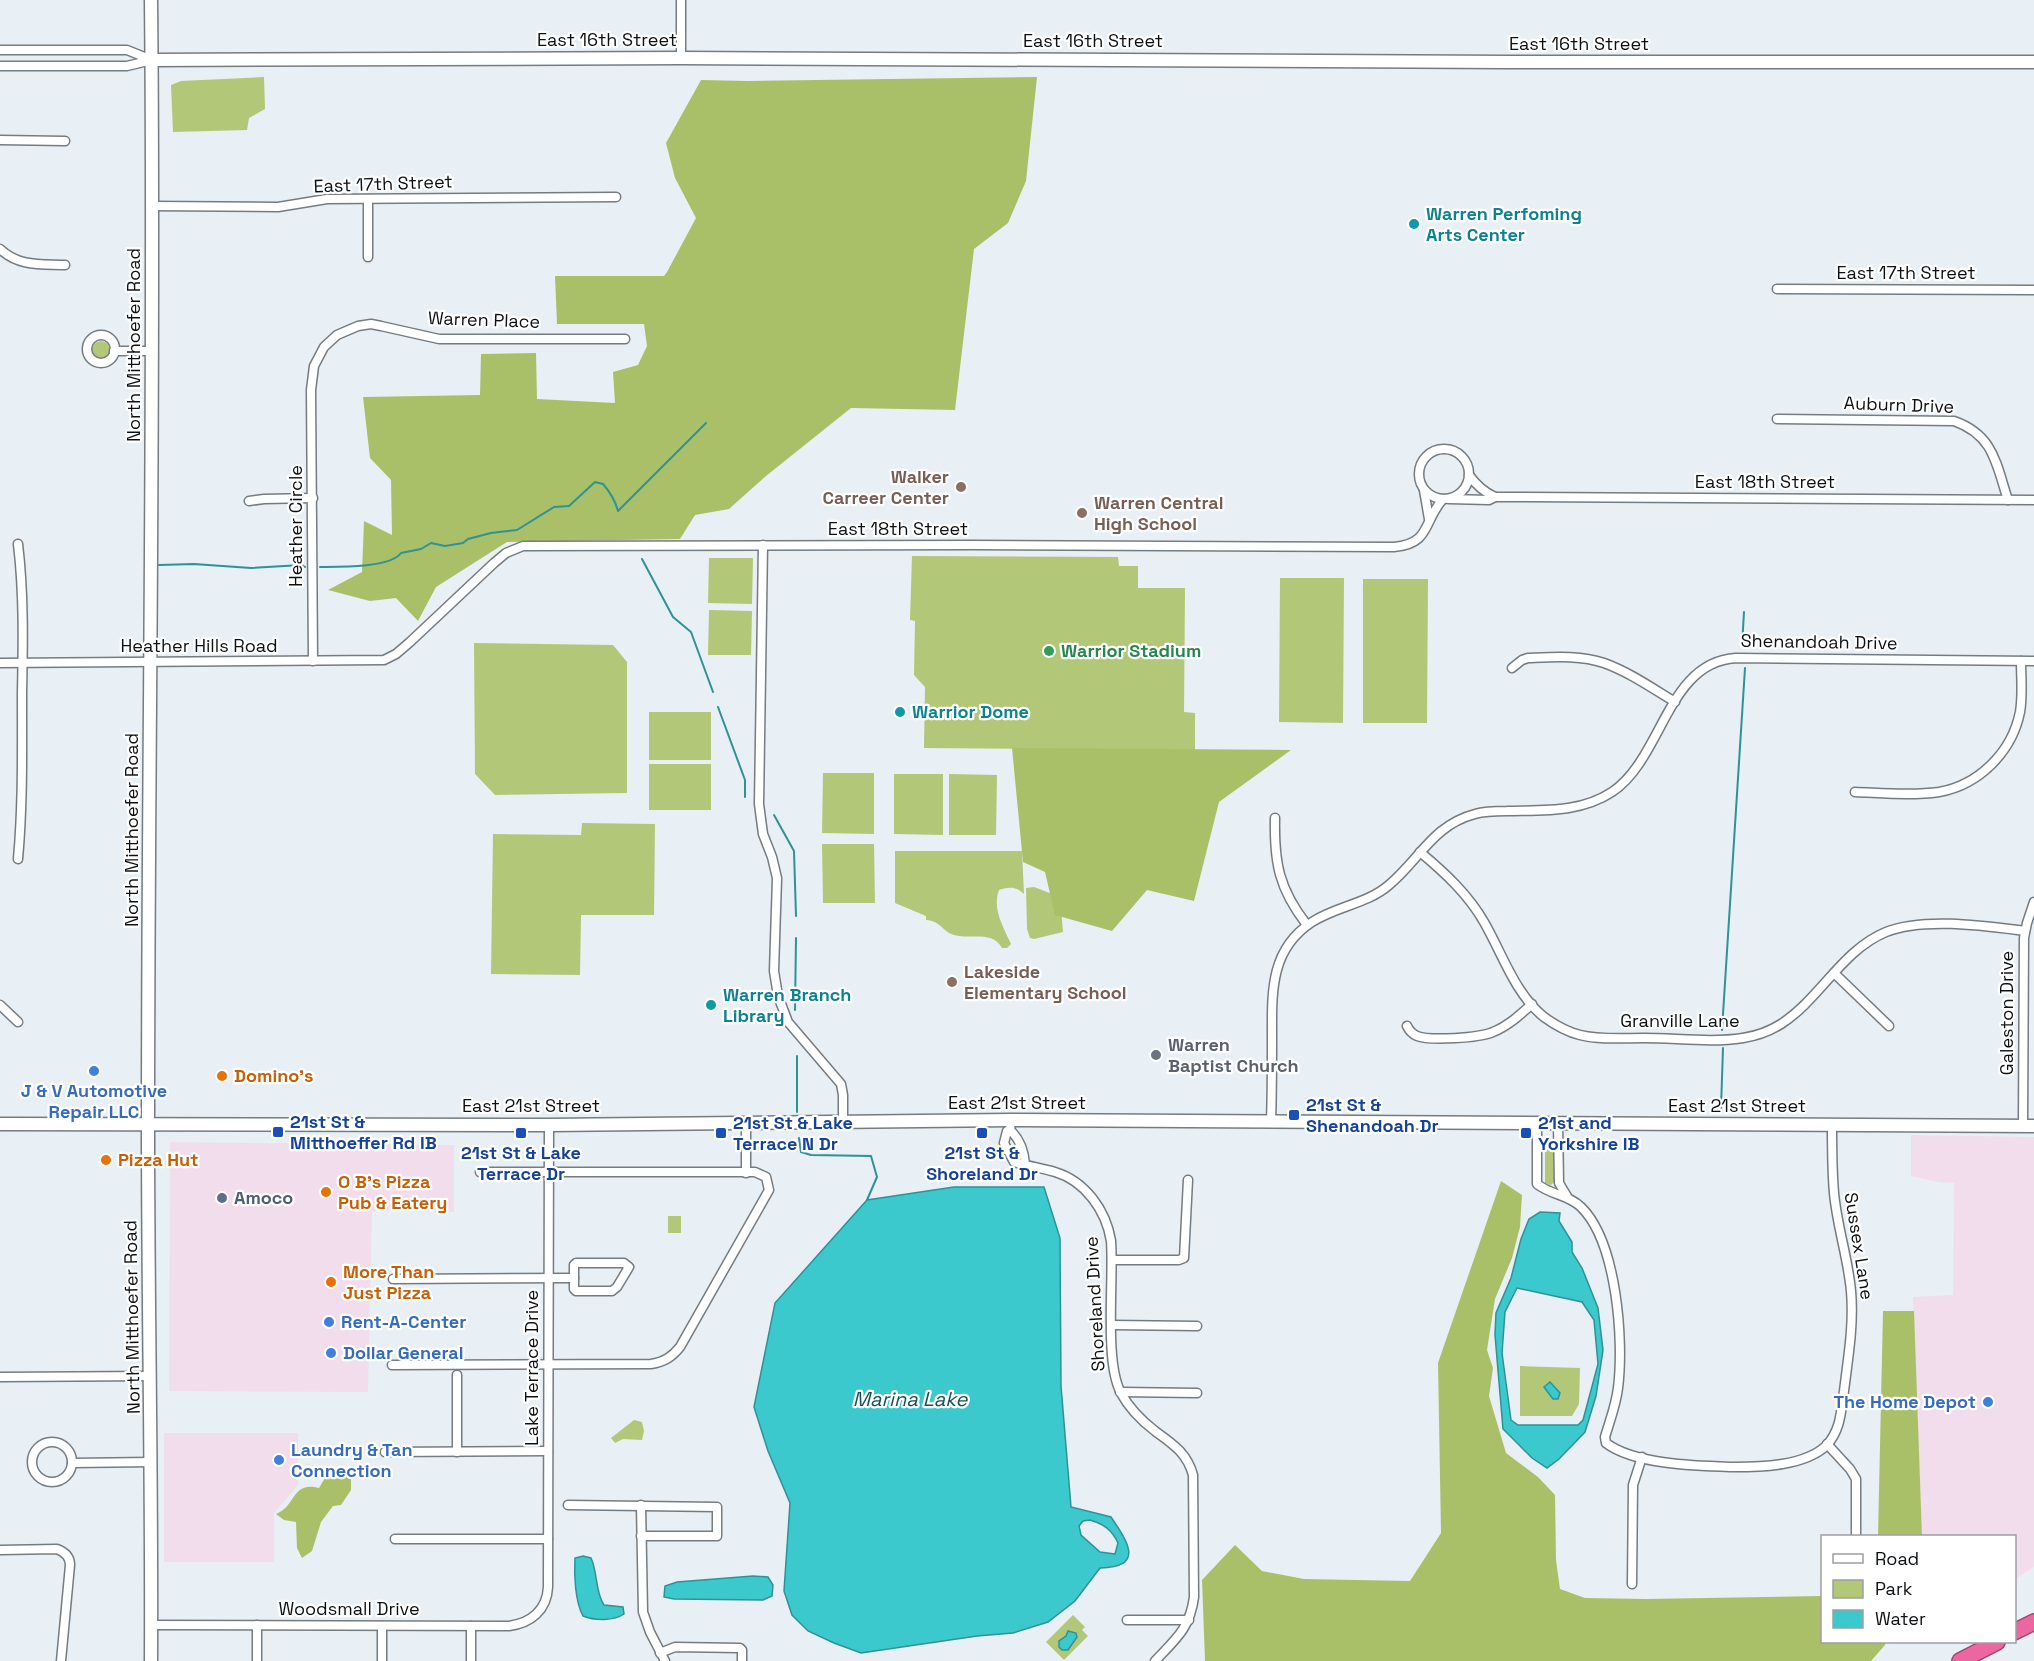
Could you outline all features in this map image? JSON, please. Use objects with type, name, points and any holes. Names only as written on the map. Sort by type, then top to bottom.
[{"type":"highway","points":[[2016,1631],[2034,1622]]},
{"type":"highway","points":[[1960,1661],[1993,1643]]},
{"type":"main road","name":"North Mitthoefer Road","points":[[151,0],[152,351],[148,1123],[151,1661]]},
{"type":"main road","name":"East 16th Street","points":[[152,60],[681,58],[2034,62]]},
{"type":"main road","name":"East 21st Street","points":[[0,1124],[549,1125],[843,1121],[1011,1125],[1271,1121],[2029,1126]]},
{"type":"street","points":[[681,0],[681,58]]},
{"type":"street","points":[[0,50],[127,50],[152,60]]},
{"type":"street","points":[[0,66],[127,66],[152,60]]},
{"type":"street","points":[[0,140],[65,141]]},
{"type":"street","name":"East 17th Street","points":[[152,207],[278,207],[327,199],[616,197]]},
{"type":"street","points":[[368,199],[368,257]]},
{"type":"street","points":[[0,249],[21,263],[65,265]]},
{"type":"street","name":"East 17th Street","points":[[1777,289],[2034,290]]},
{"type":"street","name":"Warren Place","points":[[311,390],[314,366],[324,347],[337,335],[358,326],[371,324],[433,339],[625,339]]},
{"type":"street","points":[[114,351],[152,351]]},
{"type":"street","name":"Heather Circle","points":[[311,390],[313,662]]},
{"type":"street","name":"Auburn Drive","points":[[1778,419],[1954,421],[1973,429],[1986,442],[2008,500]]},
{"type":"street","points":[[1429,522],[1420,481],[1420,468],[1427,456],[1440,450],[1454,451],[1461,456],[1466,462],[1474,483],[1484,492],[1496,497]]},
{"type":"street","points":[[1423,488],[1433,497],[1446,499],[1463,491],[1469,474]]},
{"type":"street","name":"East 18th Street","points":[[396,654],[494,563],[506,553],[523,546],[1394,547],[1414,543],[1427,529],[1433,511],[1446,499],[1489,500],[1496,497],[2034,500]]},
{"type":"street","points":[[249,501],[313,498]]},
{"type":"street","points":[[18,544],[22,585],[21,823],[18,859]]},
{"type":"street","points":[[763,545],[759,804],[763,834],[777,878],[775,983],[781,1007],[788,1022],[841,1084],[843,1121]]},
{"type":"street","name":"Heather Hills Road","points":[[0,663],[381,661],[396,654]]},
{"type":"street","points":[[1512,668],[1528,658],[1586,659],[1622,670],[1675,702]]},
{"type":"street","name":"Shenandoah Drive","points":[[1271,1121],[1274,981],[1284,951],[1293,939],[1307,925],[1324,915],[1378,893],[1401,874],[1443,828],[1470,815],[1486,811],[1570,808],[1590,803],[1608,794],[1637,769],[1685,686],[1709,666],[1729,658],[2034,661]]},
{"type":"street","points":[[1855,792],[1940,791],[1963,784],[1982,772],[2001,754],[2015,729],[2021,702],[2021,661]]},
{"type":"street","points":[[1275,818],[1275,847],[1279,874],[1289,899],[1307,925]]},
{"type":"street","name":"Granville Lane","points":[[1420,852],[1454,882],[1484,920],[1518,985],[1532,1004],[1557,1025],[1585,1036],[1736,1039],[1762,1033],[1781,1024],[1794,1014],[1856,952],[1872,939],[1887,932],[1919,924],[1971,925],[2025,931]]},
{"type":"street","name":"Galeston Drive","points":[[2029,1126],[2025,931],[2034,902]]},
{"type":"street","points":[[1834,973],[1889,1026]]},
{"type":"street","points":[[1407,1026],[1413,1034],[1422,1037],[1461,1038],[1485,1035],[1514,1020],[1532,1004]]},
{"type":"street","points":[[0,1005],[18,1022]]},
{"type":"street","points":[[1537,1123],[1537,1184],[1545,1190],[1568,1198],[1582,1208],[1595,1227],[1607,1258],[1615,1289],[1619,1330],[1619,1378],[1606,1441],[1616,1449],[1684,1466],[1775,1466],[1810,1455],[1827,1444],[1856,1479],[1856,1535]]},
{"type":"street","points":[[1558,1123],[1559,1183],[1568,1198]]},
{"type":"street","points":[[746,1124],[746,1173]]},
{"type":"street","name":"Sussex Lane","points":[[1827,1444],[1839,1427],[1852,1314],[1849,1276],[1834,1193],[1832,1124]]},
{"type":"street","name":"Lake Terrace Drive","points":[[541,1610],[548,1591],[549,1125]]},
{"type":"street","points":[[1011,1125],[1021,1146],[1025,1164]]},
{"type":"street","name":"Shoreland Drive","points":[[1011,1125],[1005,1137],[1006,1149],[1014,1162],[1062,1174],[1078,1184],[1101,1210],[1107,1225],[1112,1260],[1114,1365],[1120,1392],[1140,1418],[1179,1449],[1191,1467],[1194,1479],[1194,1597],[1189,1620],[1179,1636],[1155,1661]]},
{"type":"street","points":[[392,1365],[651,1364],[666,1359],[678,1349],[768,1194],[769,1186],[764,1175],[760,1173],[480,1172]]},
{"type":"street","points":[[1112,1260],[1179,1260],[1184,1258],[1188,1180]]},
{"type":"street","points":[[576,1263],[624,1263],[629,1267],[612,1291],[576,1291],[574,1278],[576,1263]]},
{"type":"street","points":[[393,1279],[574,1278]]},
{"type":"street","points":[[1112,1325],[1197,1326]]},
{"type":"street","points":[[457,1375],[457,1452]]},
{"type":"street","points":[[0,1377],[151,1376]]},
{"type":"street","points":[[1120,1392],[1197,1393]]},
{"type":"street","points":[[53,1442],[67,1448],[72,1463],[66,1476],[52,1482],[36,1475],[32,1461],[38,1447],[53,1442]]},
{"type":"street","points":[[385,1452],[548,1451]]},
{"type":"street","points":[[1632,1584],[1633,1485],[1642,1457]]},
{"type":"street","points":[[72,1463],[151,1462]]},
{"type":"street","points":[[567,1505],[714,1505],[717,1508],[717,1536],[641,1536]]},
{"type":"street","points":[[641,1505],[643,1612],[662,1657],[675,1647],[740,1648],[742,1661]]},
{"type":"street","points":[[395,1539],[548,1539]]},
{"type":"street","points":[[0,1550],[57,1549],[69,1558],[61,1661]]},
{"type":"street","name":"Woodsmall Drive","points":[[151,1625],[517,1625],[529,1621],[541,1610]]},
{"type":"street","points":[[1127,1620],[1189,1620]]},
{"type":"street","points":[[257,1625],[257,1661]]},
{"type":"street","points":[[382,1626],[382,1661]]},
{"type":"street","points":[[471,1626],[471,1661]]},
{"type":"shaded area","points":[[1911,1135],[2034,1137],[2034,1567],[2016,1578],[2016,1535],[1922,1535],[1913,1297],[1953,1295],[1954,1183],[1911,1176]]},
{"type":"shaded area","points":[[170,1142],[454,1145],[454,1212],[372,1211],[368,1392],[169,1391]]},
{"type":"shaded area","points":[[164,1433],[298,1433],[298,1485],[274,1513],[274,1562],[164,1562]]},
{"type":"green space","points":[[264,77],[265,109],[249,118],[247,130],[173,132],[171,85],[181,81]]},
{"type":"green space","points":[[1037,77],[1026,181],[1008,223],[974,249],[955,410],[851,408],[766,476],[729,509],[695,515],[680,539],[507,542],[436,587],[418,621],[396,598],[370,601],[328,590],[362,572],[364,521],[392,535],[391,480],[370,458],[363,397],[480,395],[481,354],[536,353],[537,399],[615,403],[613,372],[638,365],[647,346],[644,324],[557,324],[555,276],[664,276],[667,272],[696,218],[675,178],[666,143],[701,80]]},
{"type":"green space","points":[[101,341],[107,344],[110,350],[107,356],[101,359],[95,356],[92,350],[95,344]]},
{"type":"green space","name":"Warrior Stadium","points":[[912,556],[1118,557],[1119,566],[1138,566],[1138,588],[1185,588],[1184,712],[1195,713],[1195,750],[924,748],[925,687],[914,675],[915,621],[910,620]]},
{"type":"green space","points":[[709,558],[753,558],[752,604],[708,603]]},
{"type":"green space","points":[[1280,578],[1344,578],[1343,723],[1279,722]]},
{"type":"green space","points":[[1363,579],[1428,579],[1427,723],[1363,723]]},
{"type":"green space","points":[[709,610],[752,611],[751,655],[708,655]]},
{"type":"green space","points":[[474,643],[613,645],[627,662],[627,793],[495,795],[475,774]]},
{"type":"green space","points":[[649,712],[711,712],[711,760],[649,760]]},
{"type":"green space","points":[[1012,748],[1291,750],[1219,802],[1194,901],[1147,890],[1112,931],[1055,915],[1045,872],[1023,862]]},
{"type":"green space","points":[[649,764],[711,764],[711,810],[649,810]]},
{"type":"green space","points":[[823,773],[874,773],[874,834],[822,833]]},
{"type":"green space","points":[[894,774],[943,774],[943,835],[894,834]]},
{"type":"green space","points":[[949,774],[997,775],[996,835],[949,835]]},
{"type":"green space","points":[[582,823],[655,824],[654,915],[581,915],[580,975],[491,974],[493,834],[581,835]]},
{"type":"green space","points":[[822,844],[874,844],[875,903],[823,903]]},
{"type":"green space","points":[[895,851],[1022,851],[1024,894],[1015,888],[1009,888],[999,890],[997,897],[999,917],[1011,944],[1007,948],[1002,948],[998,942],[987,937],[954,935],[935,922],[926,920],[926,916],[895,903]]},
{"type":"green space","points":[[1034,887],[1060,897],[1063,932],[1030,938],[1027,929],[1026,888]]},
{"type":"green space","points":[[1547,1144],[1554,1148],[1554,1182],[1551,1185],[1545,1183],[1545,1146]]},
{"type":"green space","points":[[1501,1181],[1522,1195],[1520,1227],[1512,1258],[1495,1299],[1487,1350],[1493,1368],[1489,1396],[1506,1453],[1538,1477],[1555,1495],[1556,1560],[1560,1589],[1585,1598],[1821,1596],[1821,1643],[1885,1643],[1885,1645],[1871,1661],[1205,1661],[1202,1580],[1235,1545],[1262,1571],[1304,1579],[1410,1581],[1441,1533],[1438,1363]]},
{"type":"green space","points":[[668,1216],[681,1216],[681,1233],[668,1233]]},
{"type":"green space","points":[[1883,1311],[1914,1311],[1922,1535],[1878,1535]]},
{"type":"green space","points":[[1520,1366],[1580,1368],[1579,1404],[1572,1416],[1520,1416]]},
{"type":"green space","points":[[634,1420],[642,1422],[644,1431],[642,1440],[623,1439],[615,1443],[611,1438]]},
{"type":"green space","points":[[338,1470],[351,1479],[351,1490],[341,1505],[333,1506],[321,1522],[312,1551],[302,1558],[297,1548],[296,1522],[284,1520],[276,1514],[288,1506],[303,1488],[319,1488],[325,1478]]},
{"type":"green space","points":[[1073,1615],[1085,1627],[1082,1630],[1088,1636],[1064,1660],[1046,1642]]},
{"type":"water","name":"Marina Lake","points":[[954,1187],[1044,1187],[1060,1238],[1061,1386],[1071,1507],[1111,1517],[1123,1535],[1129,1552],[1128,1558],[1123,1563],[1114,1567],[1100,1568],[1075,1601],[1048,1622],[1013,1633],[861,1653],[808,1631],[792,1615],[784,1591],[790,1503],[768,1451],[754,1407],[775,1303],[867,1200]],"holes":[[[1090,1520],[1107,1528],[1116,1538],[1118,1543],[1115,1554],[1100,1552],[1081,1535],[1079,1526],[1083,1521]]]},
{"type":"water","points":[[1540,1212],[1560,1213],[1559,1221],[1572,1242],[1572,1252],[1582,1268],[1598,1308],[1603,1350],[1596,1396],[1585,1432],[1547,1468],[1532,1458],[1503,1429],[1495,1335],[1496,1313],[1511,1278],[1521,1239],[1529,1219]],"holes":[[[1517,1288],[1582,1302],[1594,1320],[1598,1364],[1583,1420],[1578,1425],[1518,1425],[1511,1420],[1502,1353],[1505,1312]]]},
{"type":"water","points":[[1550,1382],[1560,1393],[1558,1399],[1553,1399],[1544,1387]]},
{"type":"water","points":[[583,1556],[591,1558],[599,1594],[604,1605],[623,1607],[624,1614],[604,1620],[583,1616],[577,1596],[575,1558]]},
{"type":"water","points":[[753,1576],[768,1577],[773,1585],[772,1596],[763,1600],[664,1597],[665,1586],[677,1582]]},
{"type":"water","points":[[1068,1631],[1076,1633],[1077,1637],[1068,1650],[1062,1650],[1059,1647],[1059,1641],[1066,1636]]},
{"type":"waterway","points":[[320,567],[376,564],[386,562],[401,553],[421,549],[431,543],[445,546],[463,543],[468,539],[491,533],[517,530],[554,507],[569,506],[595,482],[606,487],[618,511],[706,423]]},
{"type":"waterway","points":[[642,559],[673,617],[691,632],[713,692]]},
{"type":"waterway","points":[[159,565],[194,564],[251,568],[302,565],[305,567]]},
{"type":"waterway","points":[[1742,646],[1744,612]]},
{"type":"waterway","points":[[1722,1030],[1745,668]]},
{"type":"waterway","points":[[718,707],[745,780],[745,797]]},
{"type":"waterway","points":[[774,815],[794,851],[796,916]]},
{"type":"waterway","points":[[795,1010],[796,938]]},
{"type":"waterway","points":[[1721,1108],[1723,1048]]},
{"type":"waterway","points":[[797,1056],[797,1112]]},
{"type":"waterway","points":[[799,1138],[801,1152],[811,1155],[871,1156],[877,1177],[867,1200]]},
{"type":"place","name":"Warren Perfoming Arts Center","points":[[1414,224]]},
{"type":"place","name":"Walker Carreer Center","points":[[961,487]]},
{"type":"place","name":"Warren Central High School","points":[[1082,513]]},
{"type":"place","name":"Warrior Stadium","points":[[1049,651]]},
{"type":"place","name":"Warrior Dome","points":[[900,712]]},
{"type":"place","name":"Lakeside Elementary School","points":[[952,982]]},
{"type":"place","name":"Warren Branch Library","points":[[711,1005]]},
{"type":"place","name":"Warren Baptist Church","points":[[1156,1055]]},
{"type":"place","name":"J & V Automotive Repair LLC","points":[[94,1071]]},
{"type":"place","name":"Domino's","points":[[222,1076]]},
{"type":"place","name":"21st St & Shenandoah Dr","points":[[1294,1115]]},
{"type":"place","name":"21st St & Mitthoeffer Rd IB","points":[[278,1132]]},
{"type":"place","name":"21st St & Lake Terrace Dr","points":[[521,1133]]},
{"type":"place","name":"21st St & Lake Terrace N Dr","points":[[721,1133]]},
{"type":"place","name":"21st St & Shoreland Dr","points":[[982,1133]]},
{"type":"place","name":"21st and Yorkshire IB","points":[[1526,1133]]},
{"type":"place","name":"Pizza Hut","points":[[106,1160]]},
{"type":"place","name":"O B's Pizza Pub & Eatery","points":[[326,1192]]},
{"type":"place","name":"Amoco","points":[[222,1198]]},
{"type":"place","name":"More Than Just Pizza","points":[[331,1282]]},
{"type":"place","name":"Rent-A-Center","points":[[329,1322]]},
{"type":"place","name":"Dollar General","points":[[331,1353]]},
{"type":"place","name":"The Home Depot","points":[[1988,1402]]},
{"type":"place","name":"Laundry & Tan Connection","points":[[279,1460]]}]
